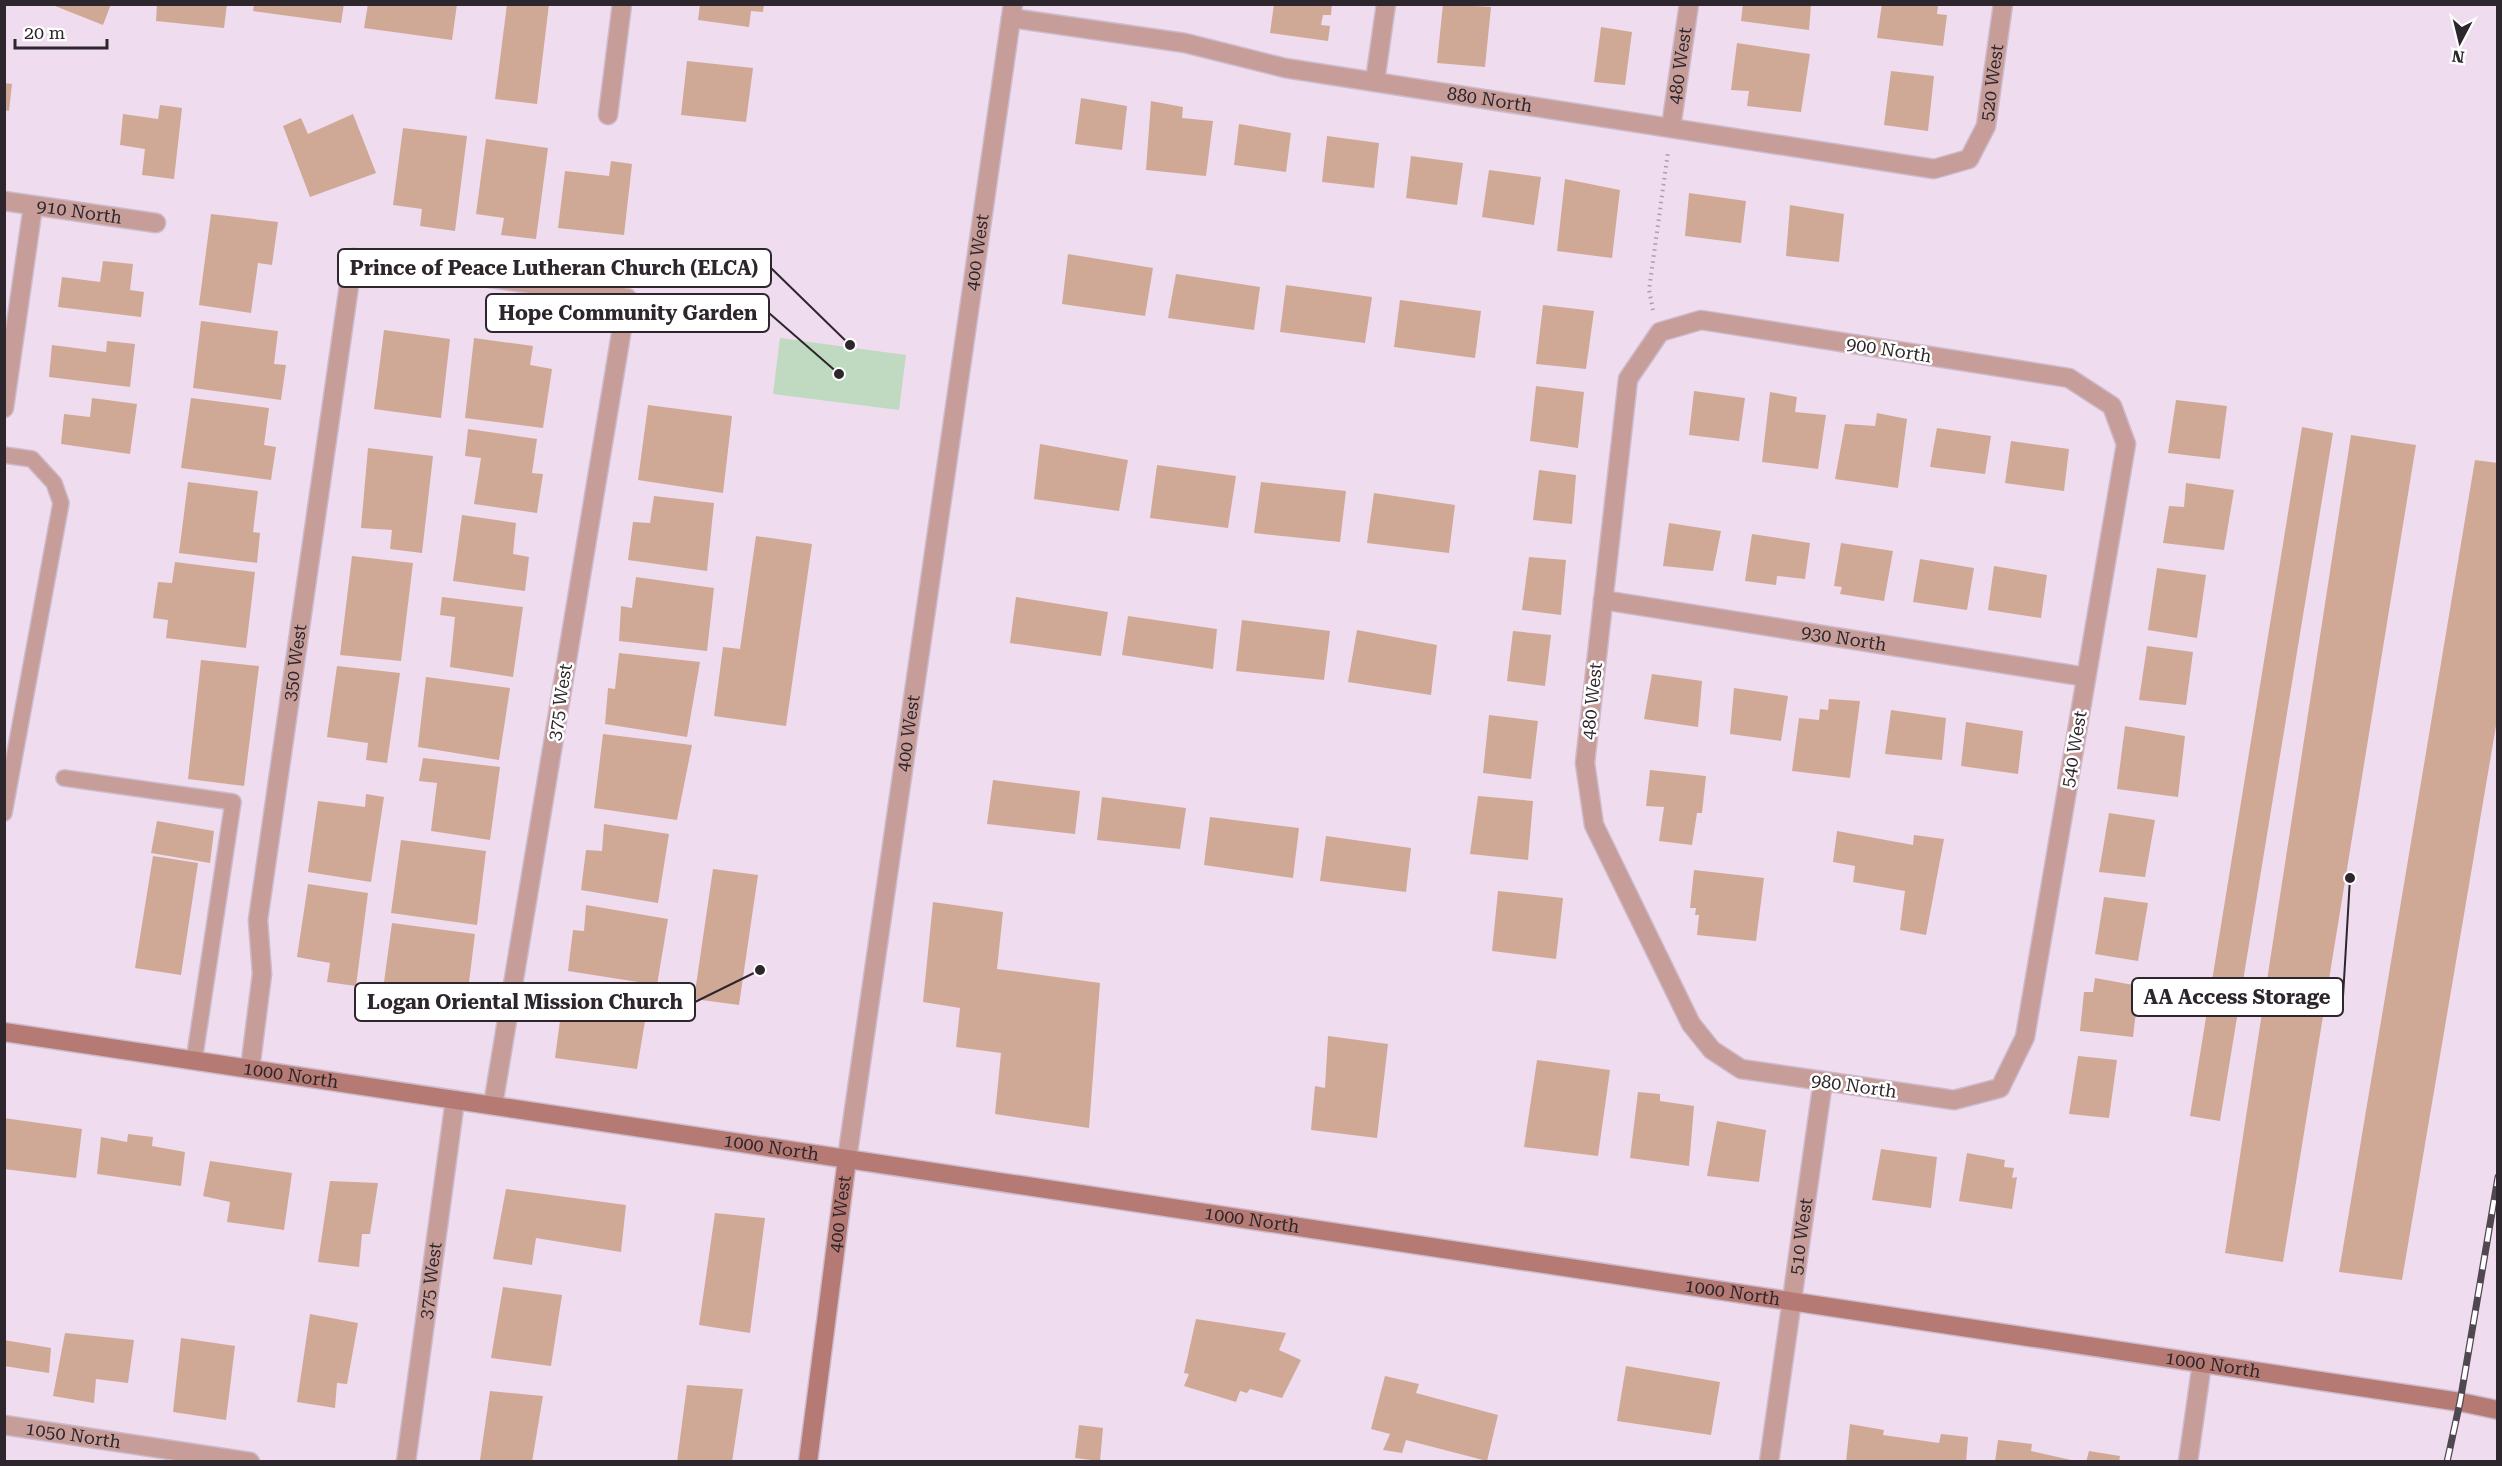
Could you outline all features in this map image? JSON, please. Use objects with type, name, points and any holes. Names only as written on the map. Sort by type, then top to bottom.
[{"type":"street","points":[[608,115],[622,4]]},
{"type":"street","points":[[1375,81],[1386,4]]},
{"type":"street","name":"480 West","points":[[1671,127],[1689,4]]},
{"type":"street","name":"520 West","points":[[1969,159],[1986,126],[2003,4]]},
{"type":"street","name":"880 North","points":[[1012,11],[1185,43],[1285,68],[1934,169],[1969,159]]},
{"type":"street","name":"400 West","points":[[808,1461],[847,1159],[1012,11]]},
{"type":"street","name":"910 North","points":[[4,201],[156,223]]},
{"type":"street","points":[[4,408],[33,206]]},
{"type":"street","name":"350 West","points":[[250,1069],[262,974],[258,920],[353,258],[627,298]]},
{"type":"street","name":"375 West","points":[[493,1106],[627,298]]},
{"type":"street","name":"900 North","points":[[1657,324],[1701,320],[2069,378],[2112,406]]},
{"type":"street","name":"480 West","points":[[1657,324],[1628,379],[1585,763],[1594,825],[1691,1024],[1712,1050]]},
{"type":"street","name":"540 West","points":[[2000,1088],[2025,1038],[2126,444],[2112,406]]},
{"type":"street","name":"930 North","points":[[1603,600],[2086,677]]},
{"type":"street","name":"1000 North","points":[[4,1032],[2460,1402],[2498,1410]]},
{"type":"street","name":"980 North","points":[[1712,1050],[1741,1069],[1954,1100],[2000,1088]]},
{"type":"street","name":"510 West","points":[[1769,1461],[1823,1081]]},
{"type":"street","name":"375 West","points":[[406,1461],[455,1100]]},
{"type":"street","points":[[2188,1461],[2202,1363]]},
{"type":"street","name":"1050 North","points":[[4,1425],[250,1461]]},
{"type":"lane","points":[[4,455],[32,459],[54,483],[61,503],[4,813]]},
{"type":"lane","points":[[64,778],[233,802],[195,1061]]},
{"type":"path","points":[[1657,324],[1649,290],[1671,127]]},
{"type":"green space","points":[[780,338],[906,355],[899,410],[773,394]]},
{"type":"building","points":[[50,4],[111,4],[103,25]]},
{"type":"building","points":[[157,4],[227,4],[224,28],[156,21]]},
{"type":"building","points":[[254,4],[344,4],[341,23],[253,11]]},
{"type":"building","points":[[368,4],[457,4],[452,40],[364,28]]},
{"type":"building","points":[[507,4],[549,4],[537,104],[495,99]]},
{"type":"building","points":[[700,4],[764,4],[763,12],[751,11],[749,27],[698,20]]},
{"type":"building","points":[[1274,4],[1332,4],[1331,15],[1323,15],[1321,25],[1330,26],[1328,41],[1270,33]]},
{"type":"building","points":[[1443,4],[1491,7],[1485,67],[1437,63]]},
{"type":"building","points":[[1743,4],[1811,4],[1809,30],[1741,21]]},
{"type":"building","points":[[1882,4],[1938,6],[1937,14],[1947,15],[1943,46],[1877,38]]},
{"type":"building","points":[[1601,27],[1632,32],[1625,85],[1594,82]]},
{"type":"building","points":[[1737,43],[1810,54],[1801,112],[1747,106],[1749,91],[1731,90]]},
{"type":"building","points":[[687,61],[753,68],[746,122],[681,115]]},
{"type":"building","points":[[1891,71],[1934,76],[1928,131],[1884,125]]},
{"type":"building","points":[[4,83],[12,84],[9,111],[4,110]]},
{"type":"building","points":[[1081,98],[1127,106],[1122,150],[1075,144]]},
{"type":"building","points":[[1151,101],[1183,107],[1182,118],[1213,121],[1206,176],[1146,170]]},
{"type":"building","points":[[160,105],[182,108],[174,179],[142,175],[145,149],[120,145],[123,114],[158,119]]},
{"type":"building","points":[[353,114],[376,173],[310,197],[283,126],[301,118],[308,134]]},
{"type":"building","points":[[1239,124],[1291,133],[1286,172],[1234,165]]},
{"type":"building","points":[[403,128],[467,136],[455,231],[420,226],[422,209],[393,205]]},
{"type":"building","points":[[1327,136],[1379,143],[1374,188],[1322,182]]},
{"type":"building","points":[[486,139],[548,148],[536,239],[501,235],[504,218],[476,214]]},
{"type":"building","points":[[1411,156],[1463,163],[1457,205],[1406,198]]},
{"type":"building","points":[[611,161],[632,164],[624,235],[558,228],[565,171],[609,176]]},
{"type":"building","points":[[1489,170],[1541,177],[1534,225],[1482,217]]},
{"type":"building","points":[[1565,179],[1620,190],[1612,258],[1557,251]]},
{"type":"building","points":[[1689,193],[1746,201],[1741,243],[1685,236]]},
{"type":"building","points":[[1790,205],[1844,214],[1839,262],[1786,256]]},
{"type":"building","points":[[211,214],[278,222],[272,265],[258,263],[251,313],[199,305]]},
{"type":"building","points":[[1068,254],[1153,268],[1145,316],[1062,304]]},
{"type":"building","points":[[103,261],[133,264],[130,290],[144,292],[141,317],[58,307],[62,277],[100,282]]},
{"type":"building","points":[[1176,274],[1260,287],[1254,330],[1168,318]]},
{"type":"building","points":[[1286,285],[1372,297],[1365,343],[1280,332]]},
{"type":"building","points":[[1400,300],[1481,311],[1475,358],[1394,347]]},
{"type":"building","points":[[1543,305],[1594,311],[1586,369],[1536,364]]},
{"type":"building","points":[[201,321],[278,331],[274,364],[286,365],[281,400],[193,388]]},
{"type":"building","points":[[384,330],[450,339],[441,418],[374,409]]},
{"type":"building","points":[[474,338],[533,346],[530,365],[552,369],[543,428],[465,418]]},
{"type":"building","points":[[107,341],[135,344],[130,387],[49,377],[52,345],[106,352]]},
{"type":"building","points":[[1536,386],[1584,392],[1578,448],[1530,441]]},
{"type":"building","points":[[1694,391],[1745,398],[1739,441],[1689,435]]},
{"type":"building","points":[[1770,392],[1797,397],[1795,412],[1826,415],[1818,469],[1762,462]]},
{"type":"building","points":[[92,398],[137,404],[130,454],[61,444],[64,414],[90,417]]},
{"type":"building","points":[[191,398],[269,408],[264,445],[276,447],[271,480],[181,468]]},
{"type":"building","points":[[2176,400],[2227,406],[2220,459],[2168,453]]},
{"type":"building","points":[[648,405],[732,416],[723,493],[638,480]]},
{"type":"building","points":[[1877,413],[1907,419],[1898,488],[1835,479],[1845,424],[1875,426]]},
{"type":"building","points":[[2302,427],[2333,433],[2220,1121],[2190,1116]]},
{"type":"building","points":[[1937,428],[1991,436],[1985,474],[1930,467]]},
{"type":"building","points":[[468,429],[537,439],[532,473],[543,474],[537,513],[474,504],[481,458],[465,456]]},
{"type":"building","points":[[2351,435],[2416,445],[2283,1262],[2225,1253]]},
{"type":"building","points":[[2011,441],[2069,449],[2064,491],[2005,483]]},
{"type":"building","points":[[1040,444],[1128,460],[1119,511],[1034,499]]},
{"type":"building","points":[[368,448],[433,456],[422,553],[390,549],[392,530],[361,528]]},
{"type":"building","points":[[2475,460],[2498,463],[2498,714],[2402,1280],[2339,1272]]},
{"type":"building","points":[[1157,465],[1236,476],[1228,528],[1150,518]]},
{"type":"building","points":[[1539,470],[1576,475],[1572,524],[1533,520]]},
{"type":"building","points":[[188,482],[258,491],[253,532],[260,533],[257,563],[179,553]]},
{"type":"building","points":[[1261,482],[1346,491],[1340,542],[1254,533]]},
{"type":"building","points":[[2186,483],[2234,490],[2224,550],[2163,543],[2169,506],[2184,507]]},
{"type":"building","points":[[1374,493],[1455,505],[1449,553],[1367,543]]},
{"type":"building","points":[[654,496],[714,503],[707,571],[628,560],[633,522],[650,523]]},
{"type":"building","points":[[462,515],[516,523],[513,554],[529,557],[525,591],[453,581]]},
{"type":"building","points":[[1669,523],[1721,531],[1713,571],[1663,566]]},
{"type":"building","points":[[1752,534],[1810,543],[1805,579],[1777,576],[1776,585],[1745,581]]},
{"type":"building","points":[[756,536],[812,544],[786,726],[714,716],[723,647],[740,649]]},
{"type":"building","points":[[1841,543],[1893,551],[1884,601],[1840,594],[1842,587],[1834,586]]},
{"type":"building","points":[[352,556],[413,563],[401,661],[340,655]]},
{"type":"building","points":[[1529,557],[1566,560],[1561,615],[1522,610]]},
{"type":"building","points":[[1920,559],[1974,568],[1967,610],[1913,602]]},
{"type":"building","points":[[175,562],[255,572],[246,648],[166,638],[168,620],[153,618],[158,582],[172,583]]},
{"type":"building","points":[[1994,566],[2047,575],[2041,618],[1988,610]]},
{"type":"building","points":[[2157,568],[2206,575],[2197,638],[2148,630]]},
{"type":"building","points":[[636,577],[714,588],[707,651],[619,641],[621,606],[632,608]]},
{"type":"building","points":[[442,597],[523,607],[513,677],[450,667],[455,617],[440,615]]},
{"type":"building","points":[[1016,597],[1108,612],[1101,656],[1010,643]]},
{"type":"building","points":[[1128,616],[1217,629],[1213,669],[1122,655]]},
{"type":"building","points":[[1242,620],[1330,631],[1324,680],[1236,671]]},
{"type":"building","points":[[1357,630],[1437,645],[1431,695],[1348,682]]},
{"type":"building","points":[[1513,631],[1551,635],[1545,686],[1507,681]]},
{"type":"building","points":[[2147,646],[2193,652],[2186,705],[2139,700]]},
{"type":"building","points":[[619,653],[700,662],[687,737],[605,724],[608,688],[615,689]]},
{"type":"building","points":[[201,660],[259,666],[244,786],[188,779]]},
{"type":"building","points":[[337,666],[400,673],[387,763],[366,760],[368,743],[327,737]]},
{"type":"building","points":[[1652,674],[1702,681],[1698,727],[1644,719]]},
{"type":"building","points":[[426,677],[510,688],[499,760],[418,747]]},
{"type":"building","points":[[1734,688],[1788,696],[1781,741],[1730,734]]},
{"type":"building","points":[[1829,699],[1860,701],[1850,778],[1792,771],[1799,718],[1819,720],[1820,709],[1828,710]]},
{"type":"building","points":[[1891,710],[1946,718],[1942,760],[1885,754]]},
{"type":"building","points":[[1489,715],[1538,721],[1531,779],[1483,773]]},
{"type":"building","points":[[1966,722],[2023,731],[2018,774],[1961,766]]},
{"type":"building","points":[[2125,726],[2185,736],[2178,797],[2117,789]]},
{"type":"building","points":[[603,734],[692,745],[677,820],[594,808]]},
{"type":"building","points":[[423,758],[500,767],[490,840],[431,831],[437,783],[419,781]]},
{"type":"building","points":[[1650,770],[1706,776],[1702,813],[1697,813],[1692,845],[1659,841],[1664,807],[1646,806]]},
{"type":"building","points":[[993,780],[1080,791],[1075,834],[987,824]]},
{"type":"building","points":[[366,794],[384,797],[371,882],[308,872],[318,801],[365,807]]},
{"type":"building","points":[[1478,796],[1533,801],[1528,860],[1470,854]]},
{"type":"building","points":[[1102,797],[1186,808],[1180,849],[1097,840]]},
{"type":"building","points":[[2109,813],[2155,820],[2145,877],[2099,872]]},
{"type":"building","points":[[1210,817],[1299,828],[1293,878],[1204,865]]},
{"type":"building","points":[[157,821],[214,831],[210,863],[151,853]]},
{"type":"building","points":[[604,824],[669,834],[658,903],[581,890],[586,850],[602,851]]},
{"type":"building","points":[[1837,831],[1913,845],[1914,835],[1944,839],[1926,935],[1900,930],[1905,891],[1853,882],[1855,866],[1833,862]]},
{"type":"building","points":[[1326,836],[1411,848],[1406,892],[1320,881]]},
{"type":"building","points":[[401,840],[486,851],[477,925],[391,913]]},
{"type":"building","points":[[153,856],[198,863],[181,975],[135,968]]},
{"type":"building","points":[[713,869],[758,875],[739,1005],[694,999]]},
{"type":"building","points":[[1694,870],[1764,878],[1756,941],[1697,935],[1699,915],[1695,915],[1696,908],[1690,908]]},
{"type":"building","points":[[308,884],[368,893],[356,986],[327,982],[330,963],[297,957]]},
{"type":"building","points":[[1498,891],[1563,898],[1556,959],[1492,951]]},
{"type":"building","points":[[2104,897],[2148,903],[2138,961],[2095,954]]},
{"type":"building","points":[[933,902],[1003,912],[997,969],[1100,983],[1089,1128],[995,1114],[1001,1053],[956,1047],[960,1008],[923,1002]]},
{"type":"building","points":[[586,905],[668,919],[657,985],[568,971],[573,930],[584,931]]},
{"type":"building","points":[[392,923],[475,934],[466,1007],[382,997]]},
{"type":"building","points":[[2095,978],[2139,986],[2133,1037],[2080,1031],[2084,992],[2093,992]]},
{"type":"building","points":[[565,983],[649,997],[637,1069],[555,1058]]},
{"type":"building","points":[[1328,1036],[1388,1044],[1377,1138],[1311,1130],[1315,1086],[1325,1088]]},
{"type":"building","points":[[2078,1056],[2117,1060],[2109,1118],[2069,1114]]},
{"type":"building","points":[[1537,1060],[1610,1070],[1598,1156],[1524,1147]]},
{"type":"building","points":[[1638,1092],[1660,1094],[1660,1101],[1694,1106],[1689,1166],[1630,1158]]},
{"type":"building","points":[[4,1118],[82,1129],[76,1178],[4,1169]]},
{"type":"building","points":[[1717,1121],[1766,1130],[1759,1182],[1707,1176]]},
{"type":"building","points":[[128,1134],[153,1137],[152,1146],[185,1152],[181,1186],[97,1174],[101,1137],[127,1142]]},
{"type":"building","points":[[1881,1149],[1937,1157],[1931,1208],[1872,1200]]},
{"type":"building","points":[[1967,1153],[2005,1160],[2004,1167],[2014,1168],[2012,1178],[2017,1177],[2012,1209],[1959,1201]]},
{"type":"building","points":[[210,1161],[292,1173],[284,1230],[227,1222],[230,1202],[203,1196]]},
{"type":"building","points":[[330,1181],[378,1183],[370,1234],[362,1234],[359,1267],[318,1262]]},
{"type":"building","points":[[506,1189],[626,1205],[621,1252],[536,1238],[532,1265],[493,1259]]},
{"type":"building","points":[[715,1213],[765,1218],[750,1333],[699,1325]]},
{"type":"building","points":[[503,1287],[562,1295],[551,1366],[491,1358]]},
{"type":"building","points":[[310,1314],[358,1323],[347,1384],[337,1383],[335,1408],[297,1402]]},
{"type":"building","points":[[1196,1319],[1286,1333],[1279,1350],[1301,1360],[1282,1398],[1250,1389],[1247,1393],[1240,1391],[1236,1402],[1184,1386],[1189,1374],[1184,1373]]},
{"type":"building","points":[[65,1333],[134,1340],[128,1383],[96,1379],[94,1403],[53,1396]]},
{"type":"building","points":[[181,1338],[235,1346],[226,1420],[173,1412]]},
{"type":"building","points":[[4,1340],[51,1348],[49,1373],[4,1366]]},
{"type":"building","points":[[1626,1366],[1720,1382],[1711,1435],[1617,1421]]},
{"type":"building","points":[[1385,1376],[1419,1384],[1416,1393],[1498,1415],[1487,1461],[1406,1440],[1402,1453],[1383,1450],[1390,1434],[1371,1429]]},
{"type":"building","points":[[687,1385],[743,1389],[732,1462],[677,1462]]},
{"type":"building","points":[[490,1391],[543,1396],[532,1462],[480,1460]]},
{"type":"building","points":[[1850,1424],[1884,1430],[1883,1435],[1939,1443],[1941,1434],[1968,1437],[1966,1462],[1846,1462]]},
{"type":"building","points":[[1079,1425],[1103,1428],[1100,1461],[1075,1458]]},
{"type":"building","points":[[1998,1440],[2032,1444],[2031,1451],[2080,1462],[1995,1462]]},
{"type":"building","points":[[2089,1451],[2120,1456],[2119,1462],[2086,1462]]},
{"type":"railway","points":[[2447,1462],[2460,1402],[2498,1177]]},
{"type":"place","name":"Prince of Peace Lutheran Church (ELCA)","points":[[850,345]]},
{"type":"place","name":"Hope Community Garden","points":[[839,374]]},
{"type":"place","name":"AA Access Storage","points":[[2350,878]]},
{"type":"place","name":"Logan Oriental Mission Church","points":[[760,970]]}]
